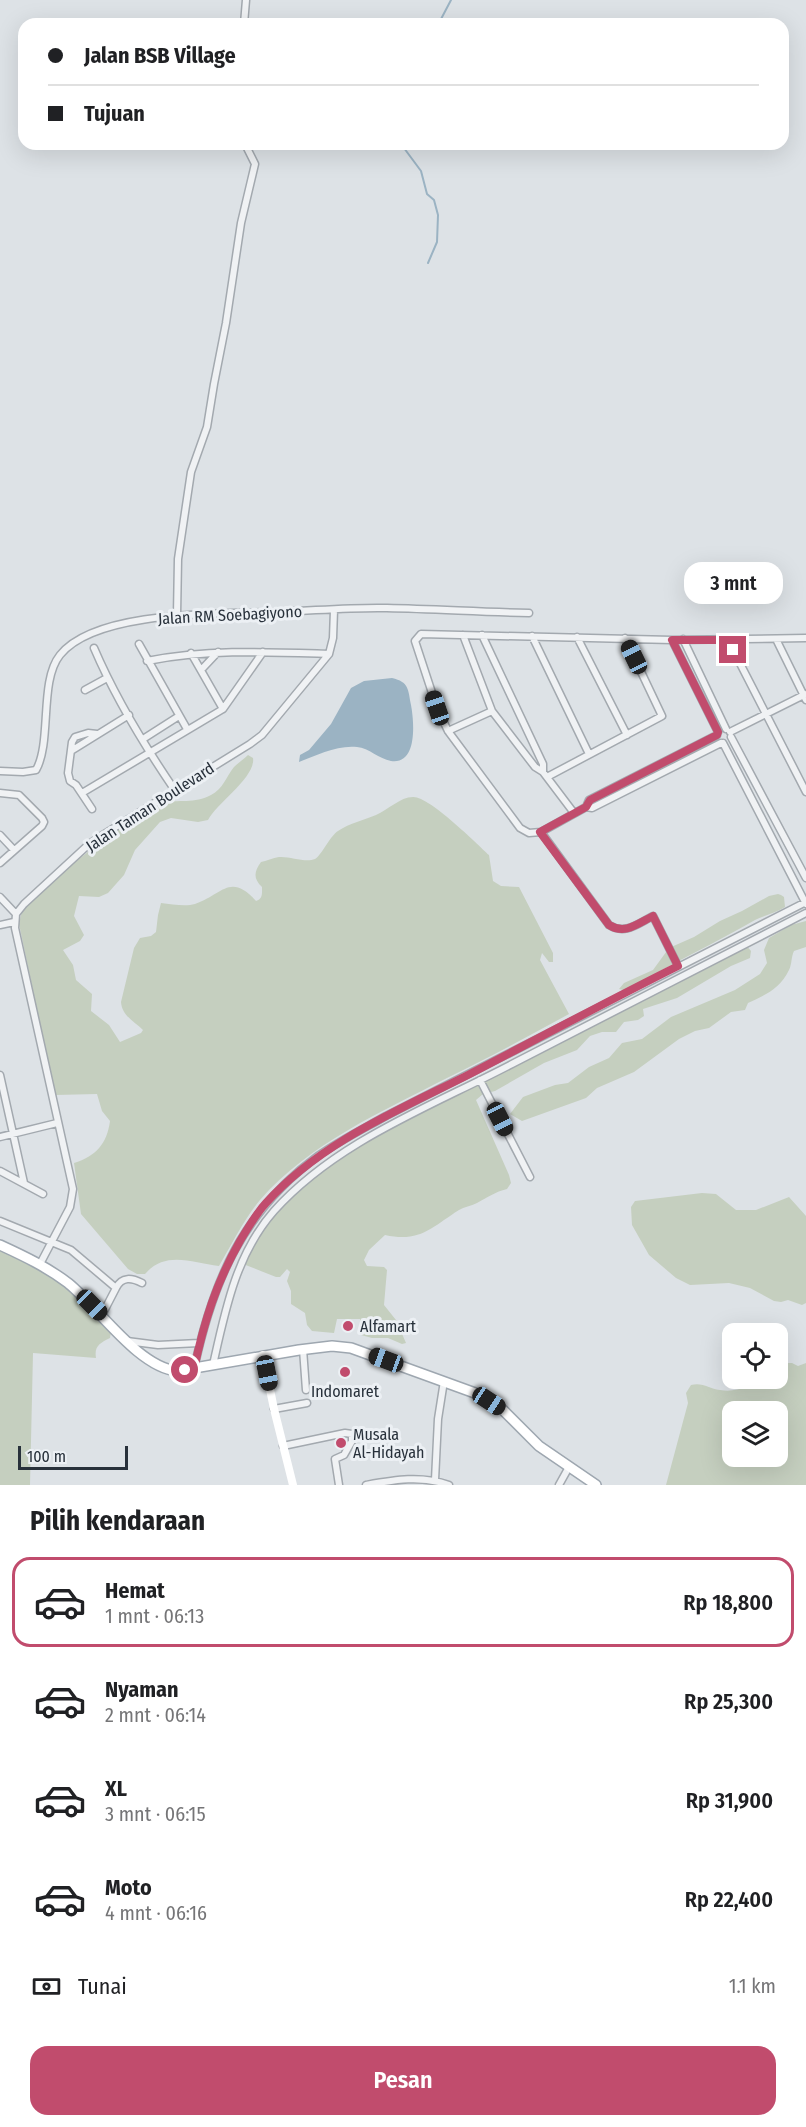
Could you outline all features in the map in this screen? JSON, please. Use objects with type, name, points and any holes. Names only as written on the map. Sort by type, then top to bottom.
[{"type":"main road","points":[[0,1245],[40,1264],[74,1288],[127,1341],[157,1366],[177,1371],[303,1349],[332,1346],[351,1348],[475,1393],[503,1410],[538,1446],[596,1485]]},
{"type":"street","points":[[244,18],[246,0]]},
{"type":"street","points":[[177,615],[178,559],[191,472],[207,428],[241,223],[255,164],[248,150]]},
{"type":"street","name":"Jalan RM Soebagiyono","points":[[0,771],[30,772],[36,770],[56,660],[67,648],[95,632],[139,620],[177,615],[389,608],[529,613]]},
{"type":"street","points":[[147,661],[191,653],[329,654],[333,638],[334,610]]},
{"type":"street","points":[[776,639],[805,696],[729,733],[717,734],[590,800],[586,807],[540,832],[529,833],[520,828],[448,731],[437,708],[415,641],[422,634],[672,640],[806,638]]},
{"type":"street","points":[[463,635],[492,711],[574,813]]},
{"type":"street","points":[[482,635],[543,764],[545,775]]},
{"type":"street","points":[[532,636],[589,754]]},
{"type":"street","points":[[576,637],[627,735]]},
{"type":"street","points":[[545,775],[662,716],[625,638]]},
{"type":"street","points":[[683,639],[729,733],[806,879],[797,886]]},
{"type":"street","points":[[194,1369],[199,1343],[224,1269],[253,1220],[278,1190],[319,1155],[386,1116],[806,903],[717,734],[672,640]]},
{"type":"street","points":[[728,640],[806,792]]},
{"type":"street","points":[[139,644],[187,729]]},
{"type":"street","points":[[94,648],[107,678],[149,752],[174,789]]},
{"type":"street","points":[[201,670],[218,652]]},
{"type":"street","points":[[82,793],[223,709],[263,652]]},
{"type":"street","points":[[191,653],[223,709]]},
{"type":"street","name":"Jalan Taman Boulevard","points":[[40,1264],[70,1208],[72,1193],[14,922],[16,914],[88,845],[262,735],[329,654]]},
{"type":"street","points":[[85,690],[107,678]]},
{"type":"street","points":[[448,731],[492,711]]},
{"type":"street","points":[[92,808],[70,781],[68,773],[70,751],[129,715]]},
{"type":"street","points":[[143,739],[179,716]]},
{"type":"street","points":[[586,807],[592,808],[722,743],[729,742],[729,733]]},
{"type":"street","points":[[0,793],[19,795],[44,822],[0,863]]},
{"type":"street","points":[[540,832],[609,925],[617,930],[624,930],[653,916],[678,966]]},
{"type":"street","points":[[0,835],[14,850]]},
{"type":"street","points":[[0,897],[16,914]]},
{"type":"street","points":[[213,1365],[237,1273],[249,1246],[274,1211],[316,1171],[359,1143],[806,914]]},
{"type":"street","points":[[0,925],[14,922]]},
{"type":"street","points":[[0,1075],[2,1094],[24,1183]]},
{"type":"street","points":[[480,1080],[530,1177]]},
{"type":"street","points":[[0,1137],[57,1123]]},
{"type":"street","points":[[0,1171],[43,1194]]},
{"type":"street","points":[[0,1221],[71,1250],[116,1288]]},
{"type":"street","points":[[102,1315],[120,1281],[132,1279],[142,1283]]},
{"type":"street","points":[[127,1341],[159,1345],[199,1343]]},
{"type":"street","points":[[303,1349],[306,1390]]},
{"type":"street","points":[[263,1355],[293,1485]]},
{"type":"street","points":[[435,1480],[438,1419],[444,1381]]},
{"type":"street","points":[[274,1409],[307,1403]]},
{"type":"street","points":[[283,1446],[345,1433],[352,1434],[352,1441],[344,1455],[335,1459],[339,1485]]},
{"type":"street","points":[[559,1485],[569,1467]]},
{"type":"street","points":[[366,1485],[397,1479],[435,1480],[449,1485]]},
{"type":"green space","points":[[248,755],[253,758],[248,773],[208,820],[198,822],[171,818],[160,822],[135,850],[124,875],[108,893],[99,897],[79,896],[74,916],[84,935],[80,941],[63,950],[73,965],[76,980],[92,994],[91,1011],[109,1025],[120,1042],[143,1030],[126,1015],[121,1002],[134,948],[140,938],[151,936],[156,932],[161,903],[191,905],[232,887],[247,892],[256,901],[262,895],[262,887],[255,875],[261,862],[279,857],[315,859],[338,831],[376,815],[403,799],[413,797],[430,804],[441,812],[489,855],[493,881],[501,886],[519,887],[553,953],[553,962],[549,962],[542,953],[540,960],[569,1014],[372,1117],[324,1145],[280,1180],[260,1200],[243,1223],[219,1266],[171,1260],[162,1262],[145,1274],[137,1274],[128,1269],[81,1214],[74,1163],[88,1157],[99,1148],[106,1136],[110,1121],[102,1111],[97,1094],[55,1095],[19,924],[20,917],[44,889],[86,853],[131,820],[161,803],[193,800],[211,795],[221,786],[234,767]]},
{"type":"green space","points":[[778,894],[784,897],[785,907],[782,909],[755,920],[633,986],[623,990],[619,989],[624,983],[653,970],[669,948],[769,896]]},
{"type":"green space","points":[[806,921],[806,947],[794,951],[790,968],[781,982],[772,991],[748,1003],[745,1010],[731,1012],[709,1028],[695,1031],[679,1039],[634,1072],[597,1088],[586,1098],[522,1121],[510,1114],[523,1097],[555,1085],[568,1083],[589,1067],[609,1058],[622,1043],[642,1039],[671,1017],[735,990],[760,974],[767,963],[764,950],[769,938],[791,925]]},
{"type":"green space","points":[[746,945],[751,951],[750,958],[731,966],[677,998],[643,1009],[644,1016],[638,1020],[624,1022],[616,1032],[602,1032],[590,1036],[577,1050],[544,1063],[495,1091],[483,1094],[476,1100],[509,1175],[511,1183],[507,1189],[461,1209],[425,1232],[408,1237],[385,1235],[369,1250],[364,1260],[367,1266],[384,1267],[387,1270],[384,1305],[396,1320],[406,1343],[361,1335],[360,1319],[337,1319],[334,1333],[312,1331],[307,1325],[305,1313],[291,1304],[291,1291],[287,1281],[290,1272],[287,1269],[280,1277],[276,1277],[243,1264],[257,1238],[274,1214],[305,1182],[332,1162],[360,1145]]},
{"type":"green space","points":[[702,1193],[716,1194],[736,1210],[756,1210],[789,1197],[806,1216],[806,1303],[802,1305],[788,1300],[774,1301],[750,1288],[729,1283],[690,1285],[676,1278],[649,1255],[632,1225],[631,1207],[635,1201]]},
{"type":"green space","points":[[0,1249],[45,1272],[86,1303],[111,1332],[110,1338],[97,1348],[96,1358],[33,1353],[30,1485],[0,1485]]},
{"type":"green space","points":[[788,1363],[798,1366],[806,1363],[806,1485],[666,1485],[688,1403],[686,1393],[691,1385],[699,1384],[728,1391],[788,1389]]},
{"type":"water","points":[[392,678],[405,684],[410,699],[413,731],[410,749],[406,756],[400,760],[391,761],[370,751],[350,747],[327,751],[299,762],[300,755],[309,750],[331,724],[351,688],[364,681]]},
{"type":"waterway","points":[[442,18],[451,0]]},
{"type":"waterway","points":[[405,150],[421,171],[427,194],[434,200],[438,215],[437,242],[428,263]]},
{"type":"place","name":"Alfamart","points":[[348,1326]]},
{"type":"place","name":"Indomaret","points":[[345,1372]]},
{"type":"place","name":"Musala Al-Hidayah","points":[[341,1443]]},
{"type":"route","points":[[185,1370],[194,1369],[199,1343],[224,1269],[264,1204],[299,1171],[319,1155],[386,1116],[678,966],[653,916],[624,930],[617,930],[609,925],[540,832],[586,807],[590,800],[717,735],[718,732],[672,640],[728,640],[733,650]]}]
